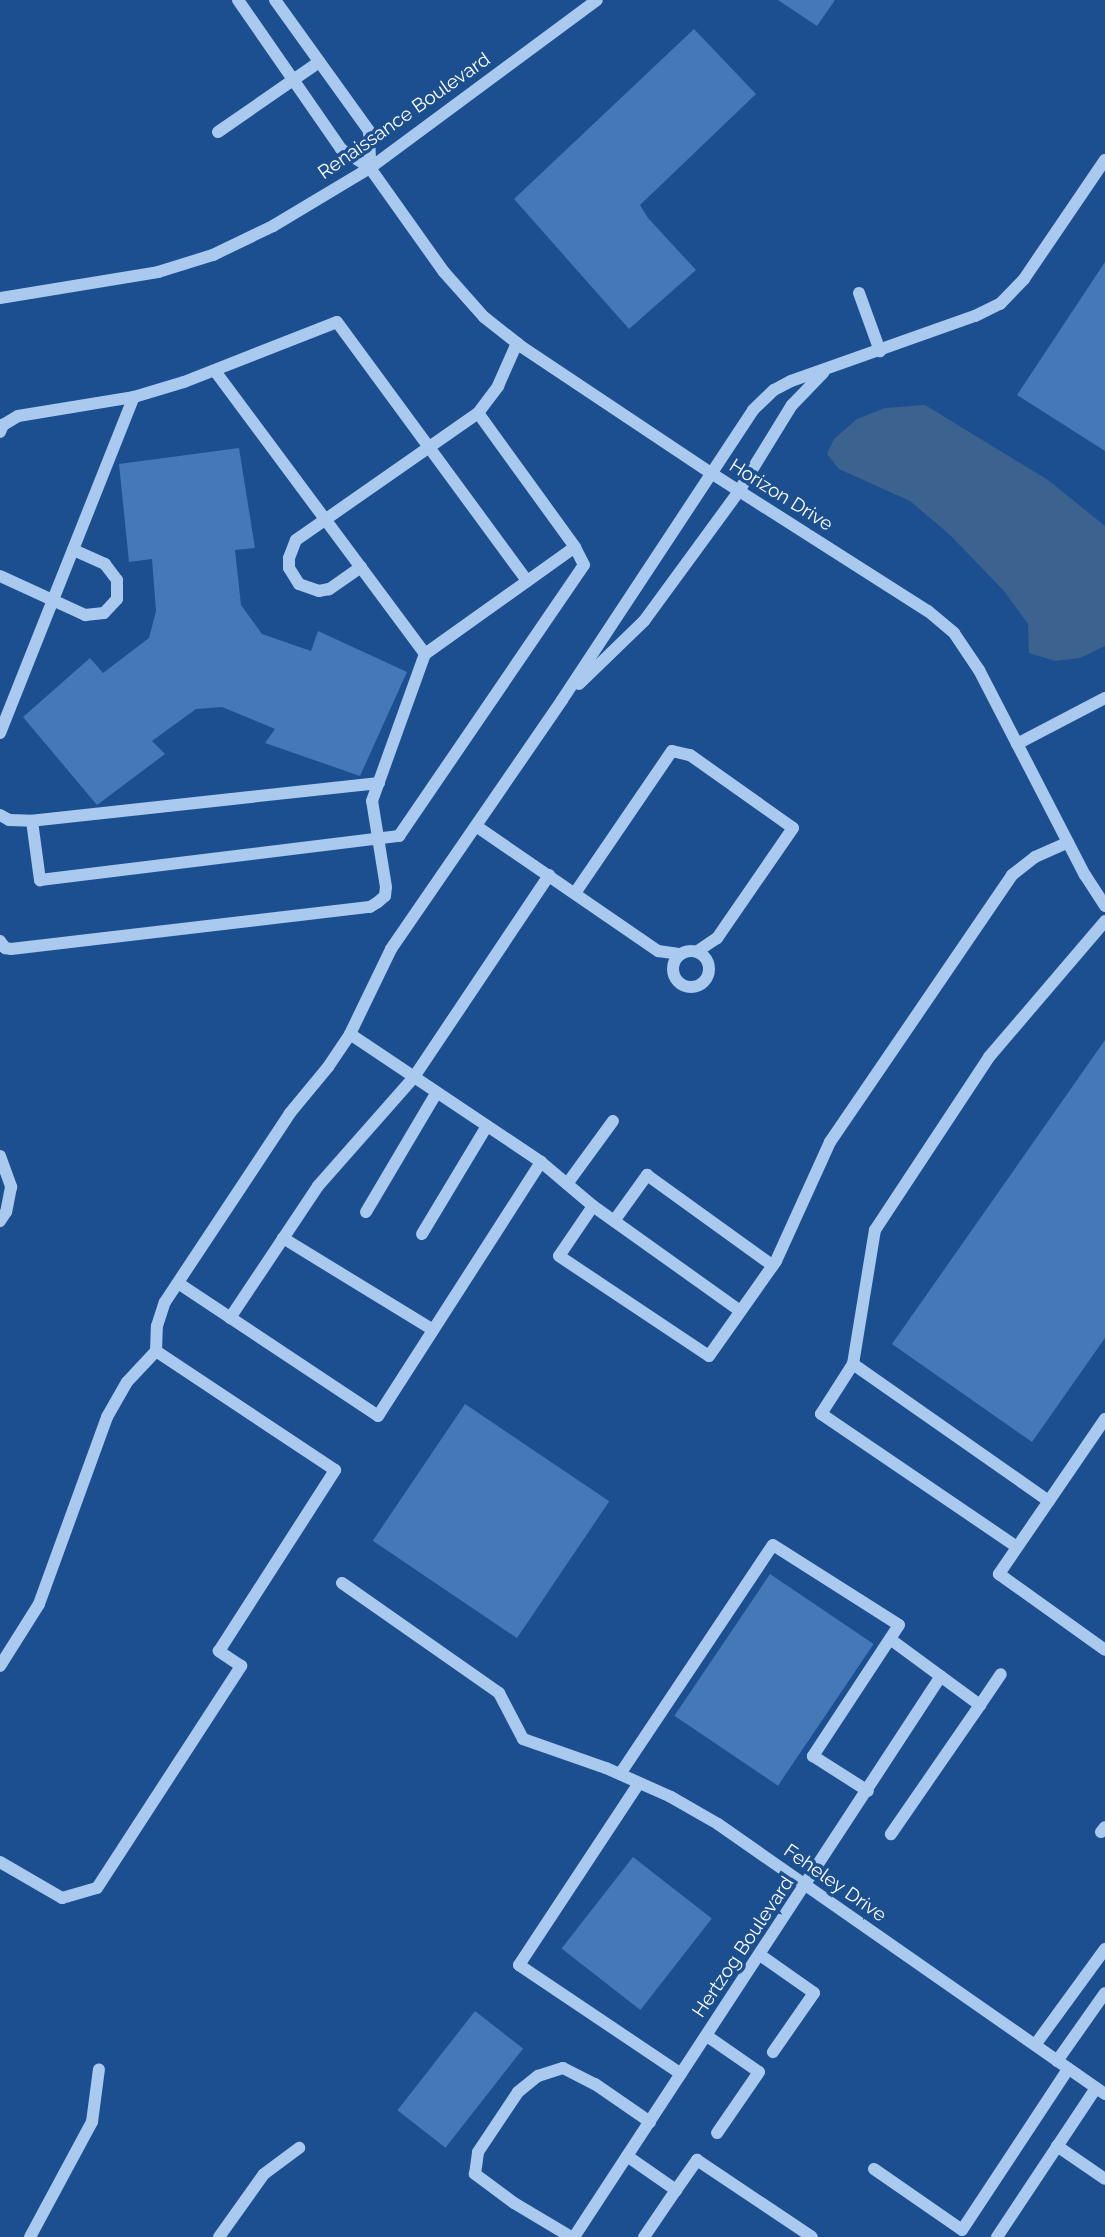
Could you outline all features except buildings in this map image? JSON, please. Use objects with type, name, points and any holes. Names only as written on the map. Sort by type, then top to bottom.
[{"type":"street","points":[[238,0],[341,149],[370,168]]},
{"type":"street","points":[[275,0],[369,131],[370,168]]},
{"type":"street","name":"Renaissance Boulevard","points":[[0,296],[159,272],[213,255],[273,226],[370,168],[597,0]]},
{"type":"street","points":[[218,132],[319,62]]},
{"type":"street","points":[[0,1666],[39,1604],[107,1417],[127,1382],[156,1351],[160,1314],[178,1283],[290,1113],[350,1034],[391,949],[562,700],[710,473],[759,403],[790,381],[975,316],[1009,297],[1105,160]]},
{"type":"street","name":"Horizon Drive","points":[[370,168],[444,272],[484,317],[710,473],[940,620],[967,650],[1068,842],[1105,906]]},
{"type":"street","points":[[859,293],[880,351]]},
{"type":"street","points":[[0,432],[3,425],[18,416],[134,397],[215,371],[337,322],[527,581]]},
{"type":"street","points":[[361,567],[329,589],[308,589],[294,578],[289,558],[292,548],[326,519],[478,413],[498,386],[517,342]]},
{"type":"street","points":[[562,700],[644,621],[739,491],[792,405],[826,370]]},
{"type":"street","points":[[215,371],[425,654]]},
{"type":"street","points":[[0,733],[134,397]]},
{"type":"street","points":[[32,821],[40,880],[400,836],[584,565],[575,547],[478,413]]},
{"type":"street","points":[[0,941],[5,948],[11,949],[370,907],[385,896],[386,887],[372,801],[425,654],[575,547]]},
{"type":"street","points":[[0,576],[85,615],[104,613],[117,599],[117,580],[113,571],[105,564],[73,550]]},
{"type":"street","points":[[1017,744],[1105,698]]},
{"type":"street","points":[[476,826],[658,951],[680,954],[698,951],[717,938],[793,828],[690,755],[672,751],[575,893]]},
{"type":"street","points":[[0,815],[9,820],[32,821],[379,783]]},
{"type":"street","points":[[593,1206],[559,1256],[709,1356],[773,1266],[830,1142],[1012,875],[1035,857],[1068,842]]},
{"type":"street","points":[[230,1318],[318,1186],[414,1077],[549,875]]},
{"type":"street","points":[[1017,1547],[821,1413],[853,1364],[875,1230],[989,1057],[1105,921]]},
{"type":"street","points":[[680,954],[673,964],[675,978],[684,986],[692,987],[704,982],[710,970],[706,958],[698,951]]},
{"type":"street","points":[[350,1034],[541,1162],[593,1206],[740,1311]]},
{"type":"street","points":[[366,1212],[437,1092]]},
{"type":"street","points":[[567,1184],[613,1121]]},
{"type":"street","points":[[422,1234],[486,1126]]},
{"type":"street","points":[[0,1156],[11,1187],[6,1212],[0,1221]]},
{"type":"street","points":[[178,1283],[378,1416],[541,1162]]},
{"type":"street","points":[[614,1221],[646,1175],[773,1266]]},
{"type":"street","points":[[283,1238],[433,1330]]},
{"type":"street","points":[[0,1861],[62,1899],[97,1888],[241,1666],[219,1651],[335,1471],[156,1351]]},
{"type":"street","points":[[853,1364],[1049,1501]]},
{"type":"street","points":[[1105,1419],[999,1574],[1105,1650]]},
{"type":"street","points":[[620,1774],[773,1545],[899,1625],[813,1756],[868,1791]]},
{"type":"street","name":"Feheley Drive","points":[[342,1583],[499,1693],[523,1739],[620,1774],[671,1797],[718,1824],[1100,2091]]},
{"type":"street","points":[[890,1639],[980,1705]]},
{"type":"street","points":[[891,1834],[1001,1674]]},
{"type":"street","name":"Hertzog Boulevard","points":[[572,2237],[806,1886],[941,1676]]},
{"type":"street","points":[[639,1783],[519,1965],[681,2074]]},
{"type":"street","points":[[1035,2045],[1105,1949]]},
{"type":"street","points":[[760,1955],[814,1993],[774,2052]]},
{"type":"street","points":[[874,2169],[962,2230],[1103,1999]]},
{"type":"street","points":[[707,2036],[759,2072],[717,2133]]},
{"type":"street","points":[[30,2237],[92,2122],[99,2068]]},
{"type":"street","points":[[572,2237],[514,2203],[475,2174],[478,2152],[518,2092],[538,2076],[563,2068],[595,2084],[650,2122]]},
{"type":"street","points":[[997,2237],[1057,2146],[1100,2091]]},
{"type":"street","points":[[1057,2146],[1105,2179]]},
{"type":"street","points":[[219,2237],[264,2174],[299,2148]]},
{"type":"street","points":[[627,2156],[676,2190]]},
{"type":"street","points":[[644,2237],[697,2160],[794,2232],[811,2237]]},
{"type":"water","points":[[925,405],[1048,480],[1105,526],[1105,646],[1080,658],[1055,661],[1029,653],[1028,624],[1004,591],[949,534],[910,501],[839,469],[827,454],[834,439],[857,419],[885,408]]}]
